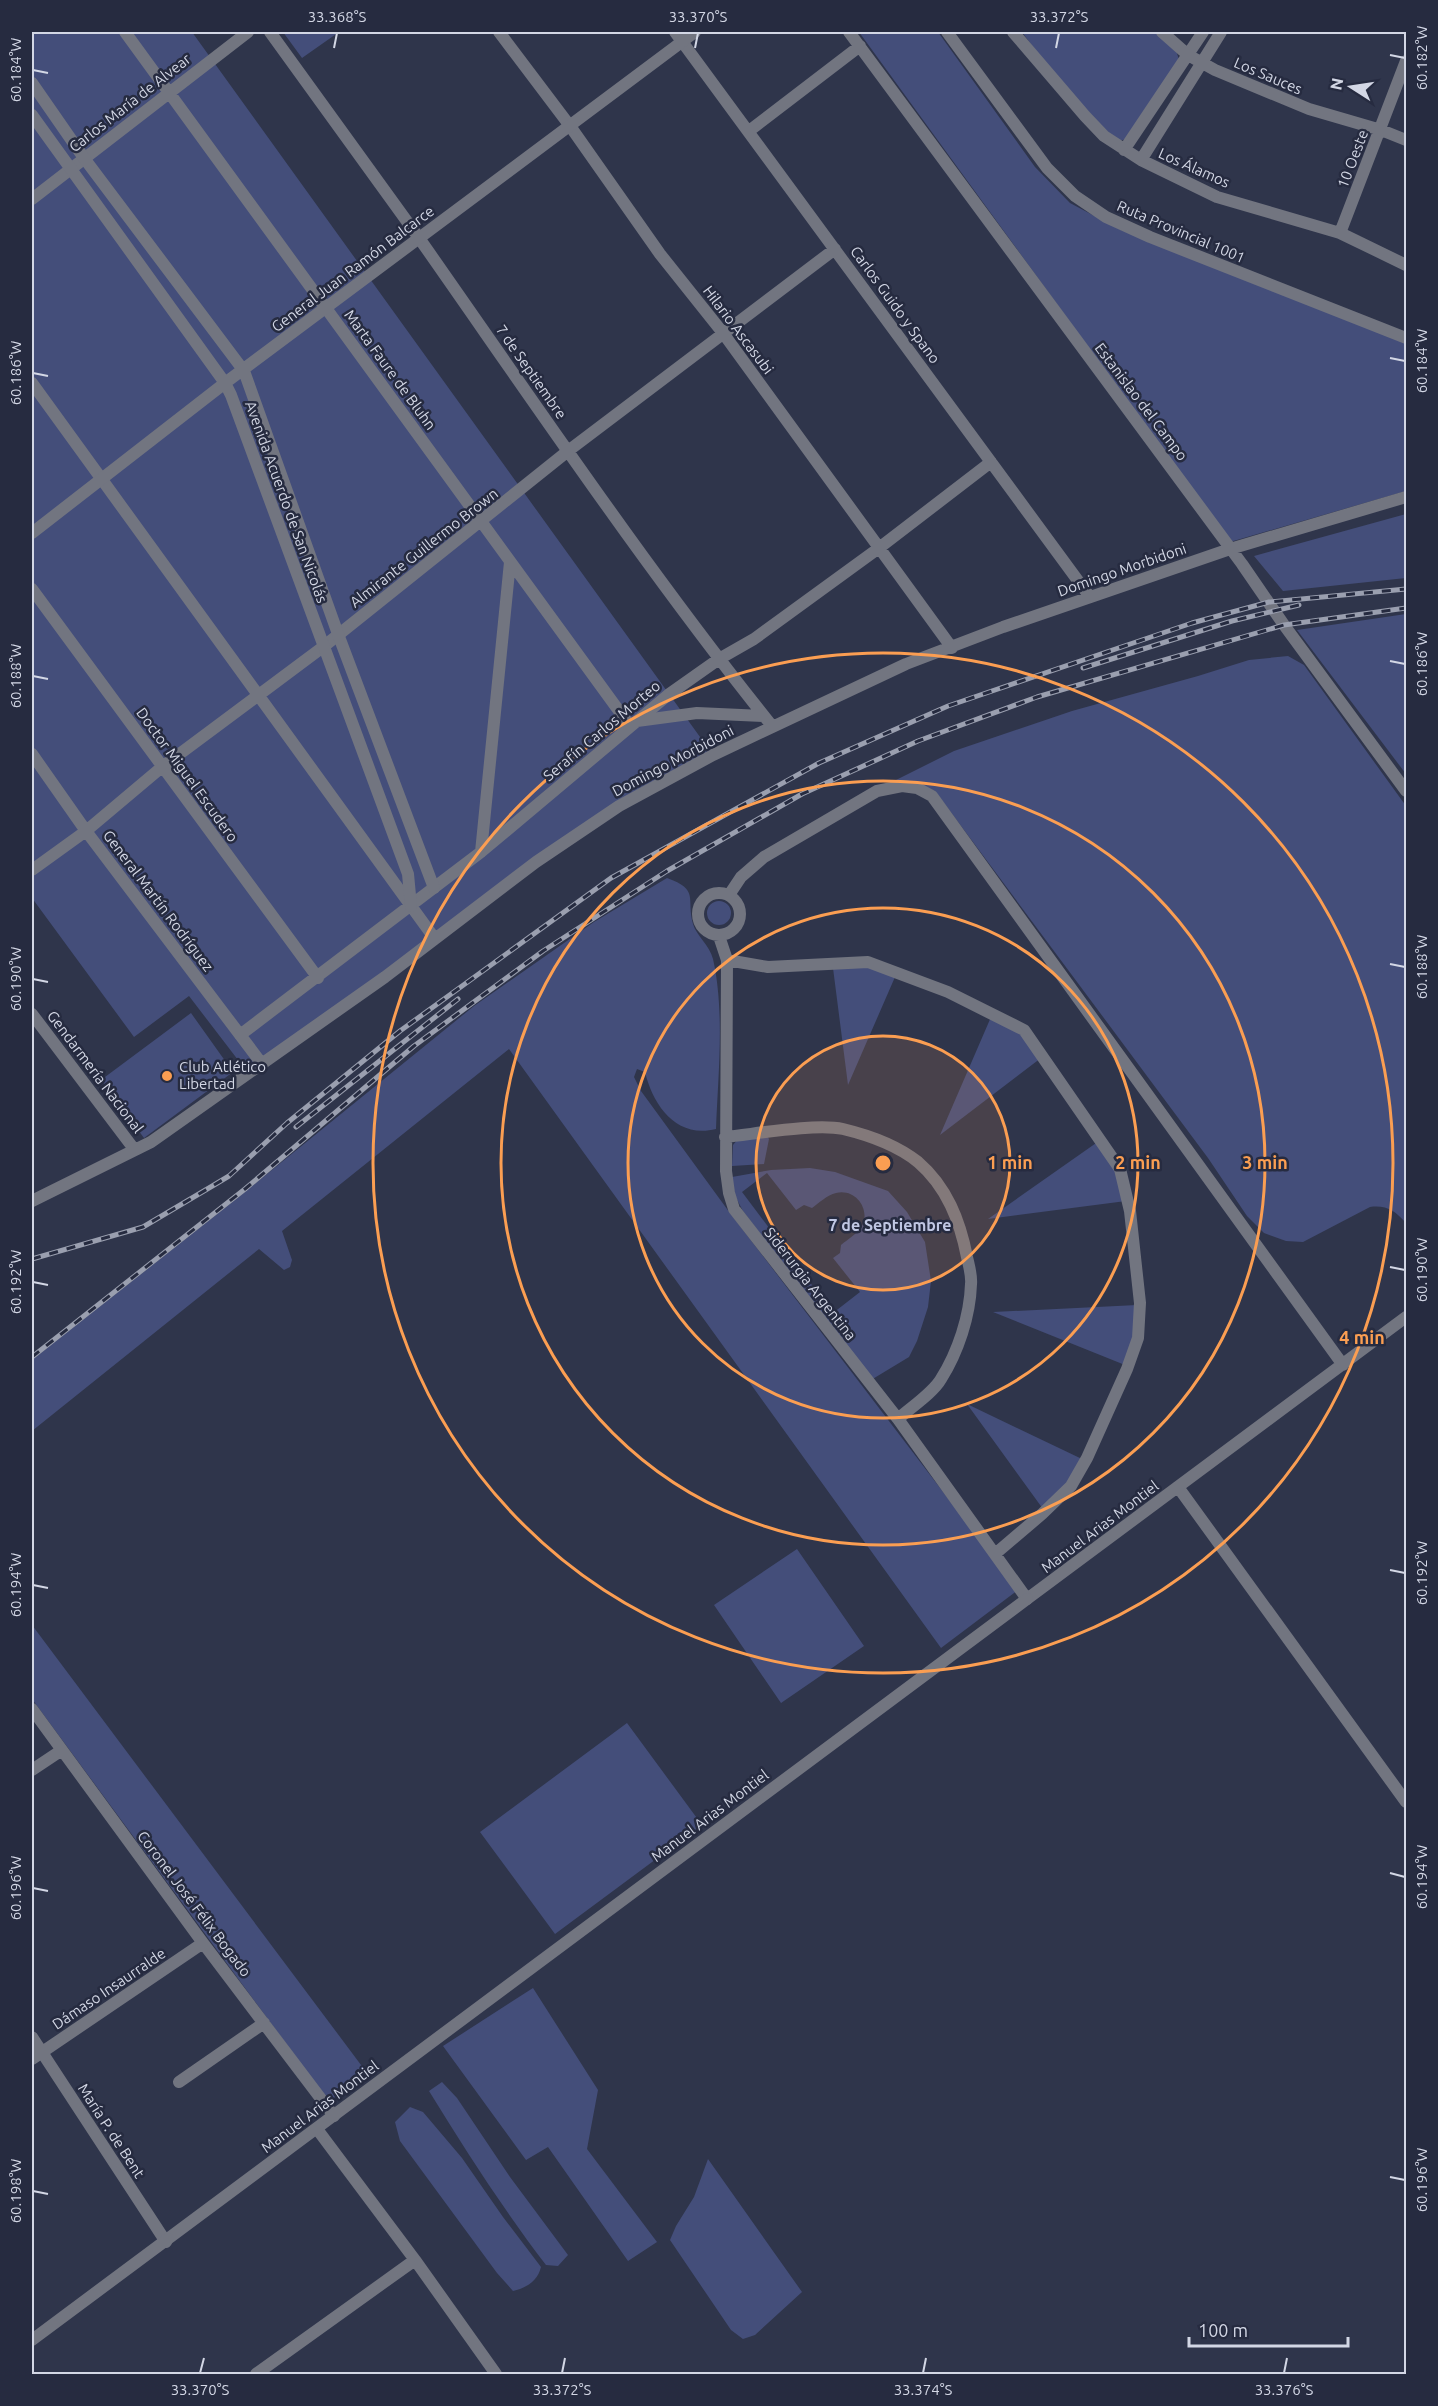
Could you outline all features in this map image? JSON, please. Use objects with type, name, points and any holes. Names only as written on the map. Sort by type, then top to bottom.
[{"type":"street","name":"Marta Faure de Bluhn","points":[[125,32],[170,91],[480,522],[633,723]]},
{"type":"street","name":"Carlos María de Alvear","points":[[32,199],[248,32]]},
{"type":"street","name":"7 de Septiembre","points":[[270,32],[419,238],[568,451],[719,659],[772,726]]},
{"type":"street","name":"Hilario Ascasubi","points":[[499,32],[570,126],[660,254],[723,333],[952,648]]},
{"type":"street","name":"General Juan Ramón Balcarce","points":[[32,533],[225,383],[570,126],[678,36],[695,32]]},
{"type":"street","name":"Estanislao del Campo","points":[[849,32],[1407,791]]},
{"type":"street","name":"Ruta Provincial 1001","points":[[947,32],[1047,168],[1075,196],[1106,217],[1150,237],[1407,338]]},
{"type":"street","name":"Los Álamos","points":[[1014,32],[1085,116],[1104,136],[1124,150],[1217,197],[1341,233],[1407,265]]},
{"type":"street","name":"Los Sauces","points":[[1162,32],[1188,55],[1202,63],[1309,108],[1407,140]]},
{"type":"street","points":[[1124,150],[1203,32]]},
{"type":"street","points":[[1141,160],[1221,32]]},
{"type":"street","name":"Carlos Guido y Spano","points":[[678,36],[1090,597]]},
{"type":"street","points":[[749,131],[860,46]]},
{"type":"street","name":"10 Oeste","points":[[1341,233],[1407,61]]},
{"type":"street","name":"Avenida Acuerdo de San Nicolás","points":[[32,83],[84,158],[244,371],[338,634],[434,888]]},
{"type":"street","name":"Avenida Acuerdo de San Nicolás","points":[[32,115],[225,383],[408,873],[411,906]]},
{"type":"street","name":"Almirante Guillermo Brown","points":[[32,870],[86,831],[162,767],[323,646],[568,451],[835,249]]},
{"type":"street","points":[[32,382],[435,939]]},
{"type":"street","name":"Serafín Carlos Morteo","points":[[240,1035],[481,852],[668,695],[719,659],[754,639],[879,548],[991,462]]},
{"type":"street","name":"Domingo Morbidoni","points":[[32,1201],[151,1142],[385,977],[537,862],[619,806],[772,726],[906,664],[1090,597],[1230,549],[1407,497]]},
{"type":"street","points":[[481,852],[510,562]]},
{"type":"street","name":"Doctor Miguel Escudero","points":[[32,589],[318,978]]},
{"type":"street","points":[[633,723],[697,713],[763,716]]},
{"type":"street","name":"General Martín Rodríguez","points":[[32,754],[86,831],[262,1064]]},
{"type":"street","points":[[729,895],[741,877],[764,857],[877,790],[903,786],[932,796],[1343,1365]]},
{"type":"street","points":[[722,893],[729,895],[739,906],[740,916],[733,930],[719,936],[702,928],[697,916],[703,899],[709,895],[722,893]]},
{"type":"street","name":"Siderurgia Argentina","points":[[719,936],[727,960],[725,1137],[729,1192],[740,1218],[898,1419],[1027,1599]]},
{"type":"street","points":[[727,960],[768,967],[868,962],[948,992],[1024,1030],[1120,1169],[1130,1210],[1140,1303],[1138,1338],[1088,1458],[1071,1486],[994,1554]]},
{"type":"street","name":"Gendarmería Nacional","points":[[32,1014],[134,1149]]},
{"type":"street","points":[[725,1137],[803,1129],[843,1129],[879,1141],[918,1163],[952,1206],[960,1225],[972,1282],[968,1314],[941,1381],[898,1419]]},
{"type":"street","name":"Manuel Arias Montiel","points":[[32,2340],[1407,1317]]},
{"type":"street","points":[[1179,1487],[1407,1802]]},
{"type":"street","name":"Coronel José Félix Bogado","points":[[32,1709],[203,1943],[334,2116]]},
{"type":"street","points":[[32,1770],[62,1750]]},
{"type":"street","name":"Dámaso Insaurralde","points":[[36,2056],[203,1943]]},
{"type":"street","points":[[179,2082],[264,2023]]},
{"type":"street","name":"María P. de Bent","points":[[32,2037],[36,2056],[166,2242]]},
{"type":"street","points":[[317,2129],[415,2260],[496,2374]]},
{"type":"street","points":[[256,2374],[415,2260]]},
{"type":"shaded area","points":[[32,32],[192,32],[713,755],[619,806],[248,1073],[189,996],[134,1037],[32,898]]},
{"type":"shaded area","points":[[283,32],[339,32],[302,58]]},
{"type":"shaded area","points":[[859,32],[938,32],[1035,167],[1070,203],[1121,230],[1406,343],[1406,491],[1230,542]]},
{"type":"shaded area","points":[[1022,32],[1156,32],[1176,50],[1179,60],[1128,139],[1117,141],[1067,88]]},
{"type":"shaded area","points":[[1406,514],[1406,578],[1283,591],[1254,556]]},
{"type":"shaded area","points":[[1406,614],[1406,774],[1297,630]]},
{"type":"shaded area","points":[[1288,656],[1304,665],[1406,806],[1406,1223],[1390,1210],[1370,1207],[1303,1242],[1286,1241],[1264,1233],[1247,1216],[1208,1158],[935,791],[915,782],[896,780],[954,751],[1072,711],[1249,660]]},
{"type":"shaded area","points":[[667,878],[677,882],[688,891],[693,924],[713,959],[717,979],[720,1022],[716,1129],[702,1131],[678,1124],[660,1107],[645,1072],[637,1069],[634,1077],[641,1091],[727,1209],[1018,1590],[941,1648],[509,1049],[282,1231],[292,1260],[290,1267],[284,1270],[259,1249],[32,1431],[32,1360],[235,1200],[474,1006],[594,922]]},
{"type":"shaded area","points":[[719,901],[728,904],[731,913],[728,922],[719,925],[710,922],[707,913],[710,904]]},
{"type":"shaded area","points":[[867,965],[895,977],[848,1085],[833,968]]},
{"type":"shaded area","name":"Club Atlético Libertad","points":[[191,1013],[233,1072],[144,1138],[101,1080]]},
{"type":"shaded area","points":[[991,1017],[1021,1034],[1041,1058],[940,1135]]},
{"type":"shaded area","points":[[767,1136],[769,1139],[764,1164],[732,1166],[733,1145],[738,1139]]},
{"type":"shaded area","points":[[1099,1141],[1118,1170],[1126,1201],[988,1219]]},
{"type":"shaded area","points":[[810,1168],[835,1172],[888,1191],[907,1212],[925,1242],[931,1281],[928,1307],[917,1341],[909,1357],[871,1380],[743,1211],[735,1196],[732,1177],[771,1170]],"holes":[[[767,1173],[796,1210],[804,1205],[812,1208],[829,1195],[843,1192],[855,1197],[863,1207],[862,1226],[841,1245],[840,1253],[833,1258],[860,1292],[833,1313],[742,1192]]]},
{"type":"shaded area","points":[[1137,1305],[1135,1338],[1125,1365],[993,1312]]},
{"type":"shaded area","points":[[967,1404],[1082,1459],[1067,1484],[1043,1509]]},
{"type":"shaded area","points":[[797,1549],[864,1646],[781,1703],[714,1605]]},
{"type":"shaded area","points":[[32,1625],[367,2073],[329,2102],[32,1699]]},
{"type":"shaded area","points":[[627,1723],[702,1825],[555,1934],[480,1832]]},
{"type":"shaded area","points":[[533,1988],[598,2090],[587,2149],[657,2242],[628,2261],[548,2147],[526,2160],[443,2046]]},
{"type":"shaded area","points":[[442,2082],[457,2098],[510,2177],[568,2255],[558,2266],[546,2265],[457,2136],[429,2091]]},
{"type":"shaded area","points":[[410,2107],[423,2112],[462,2158],[541,2267],[535,2280],[527,2286],[513,2291],[497,2273],[400,2141],[395,2122]]},
{"type":"shaded area","points":[[708,2159],[802,2292],[755,2335],[743,2339],[731,2330],[670,2240],[694,2197]]},
{"type":"railway","points":[[32,1259],[143,1227],[229,1176],[287,1123],[400,1031],[611,878],[819,763],[948,706],[1192,623],[1269,602],[1406,589]]},
{"type":"railway","points":[[1083,668],[1232,621],[1299,605]]},
{"type":"railway","points":[[32,1357],[245,1189],[414,1046],[543,951],[667,871],[802,794],[918,741],[1037,697],[1284,625],[1406,608]]},
{"type":"railway","points":[[296,1127],[458,999]]},
{"type":"place","name":"Club Atlético Libertad","points":[[167,1076]]},
{"type":"district","name":"7 de Septiembre","points":[[890,1225]]}]
